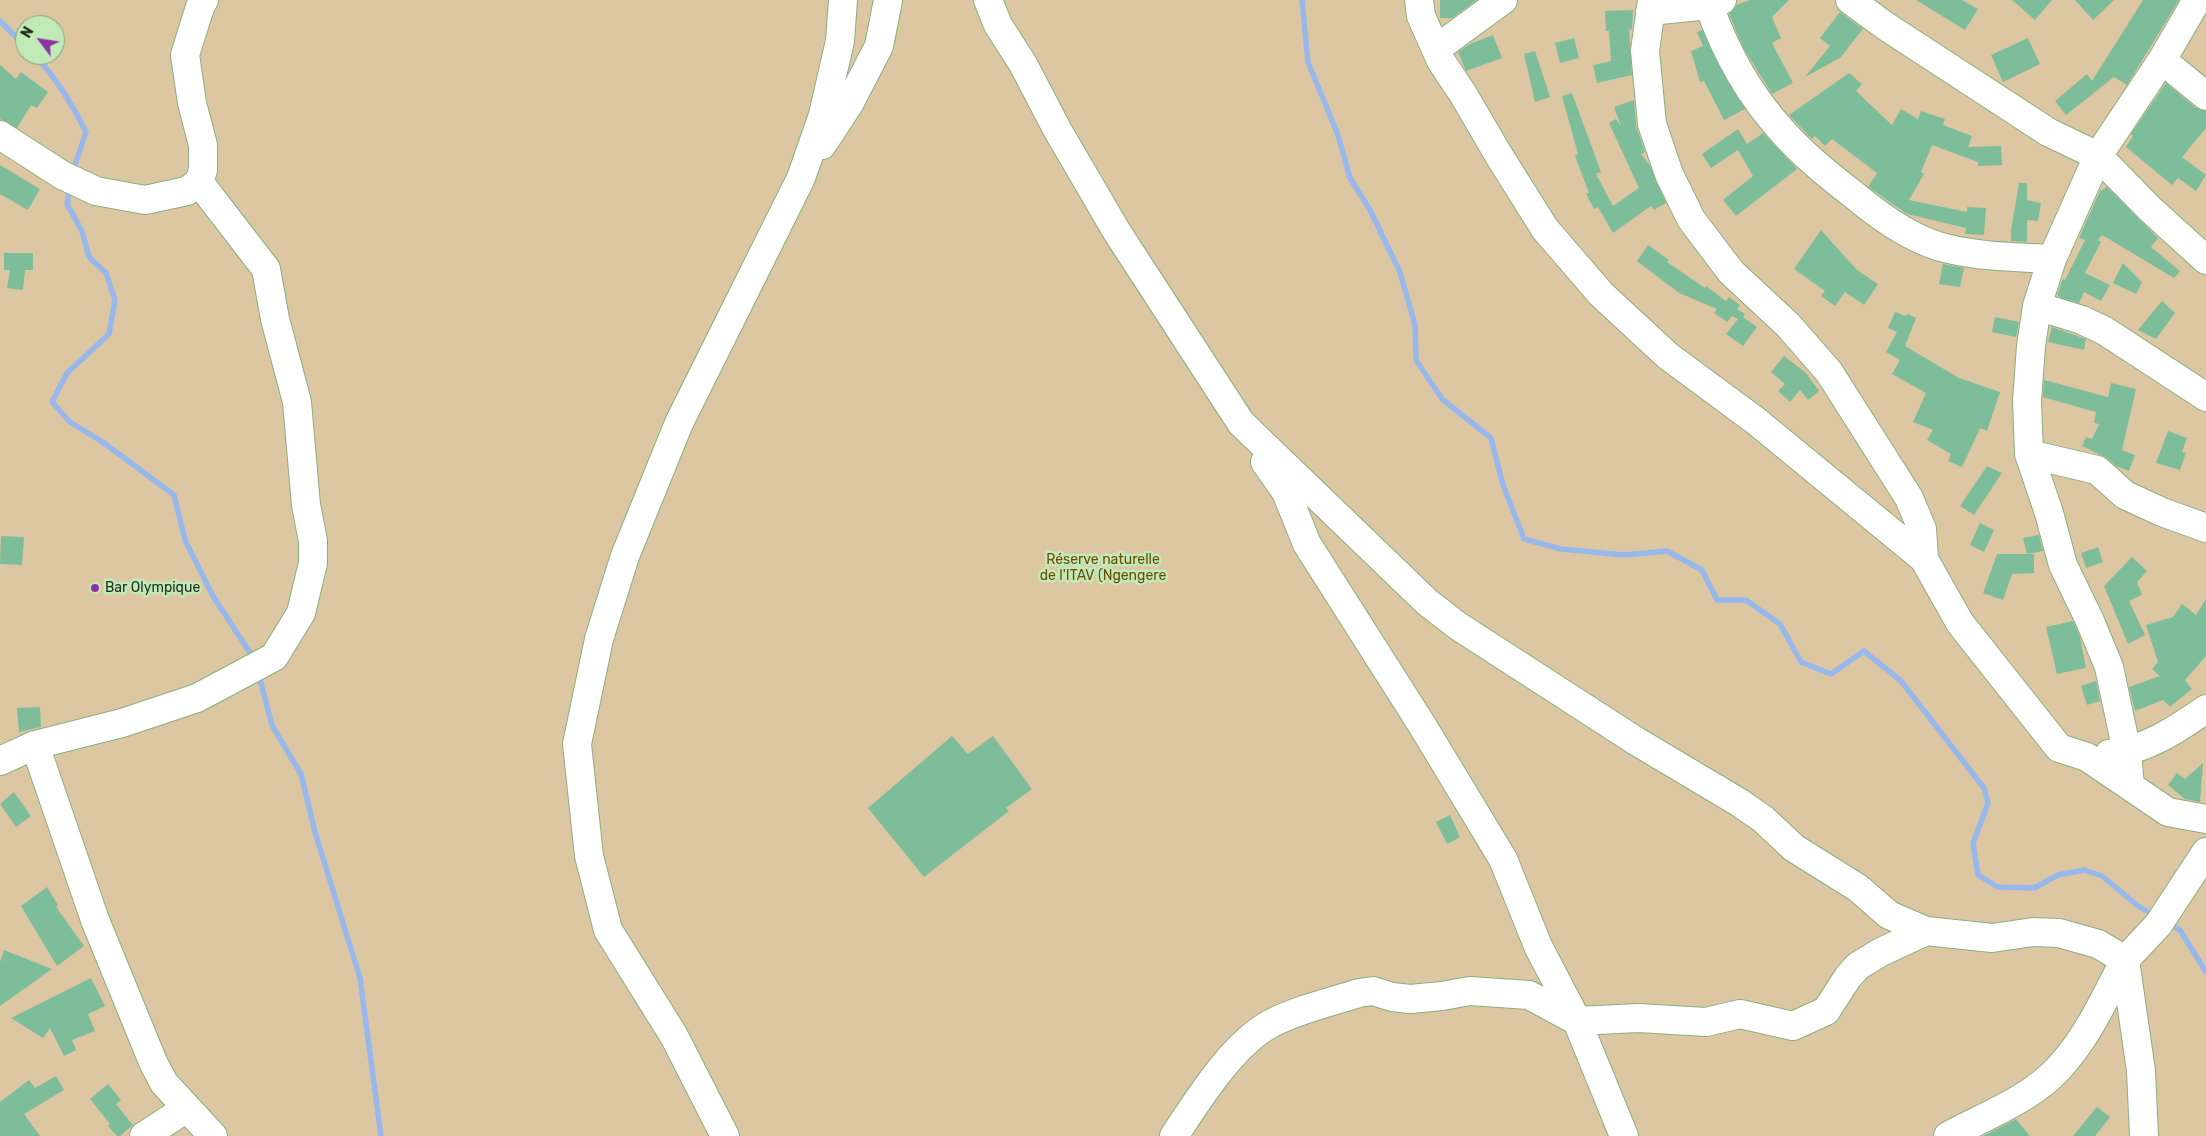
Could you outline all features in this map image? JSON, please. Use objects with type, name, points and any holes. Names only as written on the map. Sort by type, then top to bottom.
[{"type":"street","points":[[0,135],[71,179],[113,195],[145,200],[187,191],[199,182],[203,170],[203,145],[192,103],[185,55],[204,0]]},
{"type":"street","points":[[801,178],[823,115],[840,41],[842,0]]},
{"type":"street","points":[[724,1136],[674,1036],[608,930],[589,856],[577,744],[598,639],[625,556],[680,423],[801,178],[849,104],[880,46],[888,0]]},
{"type":"street","points":[[988,0],[998,25],[1023,64],[1058,131],[1117,232],[1241,423],[1253,446],[1286,492],[1307,544],[1422,725],[1503,859],[1538,946],[1576,1021],[1624,1136]]},
{"type":"street","points":[[1418,0],[1421,16],[1436,49],[1545,229],[1601,294],[1668,356],[1756,421],[1924,559],[1960,623],[2059,748],[2087,757],[2168,812],[2206,819]]},
{"type":"street","points":[[1436,49],[1502,0]]},
{"type":"street","points":[[1850,0],[2048,132],[2098,156],[2150,209],[2206,260]]},
{"type":"street","points":[[2130,786],[2127,752],[2108,667],[2090,621],[2063,565],[2049,513],[2029,454],[2027,401],[2031,346],[2037,306],[2052,259],[2098,156],[2162,60],[2197,0]]},
{"type":"street","points":[[1924,559],[1922,529],[1909,498],[1829,372],[1788,325],[1731,272],[1691,219],[1669,174],[1652,124],[1644,51],[1651,5],[1716,2],[1721,39],[1738,72],[1782,132],[1806,157],[1870,208],[1908,233],[1948,249],[2052,259]]},
{"type":"street","points":[[2162,60],[2206,96]]},
{"type":"street","points":[[0,762],[35,745],[122,722],[197,698],[274,657],[301,613],[313,563],[314,541],[306,505],[297,402],[275,319],[266,269],[199,182]]},
{"type":"street","points":[[2037,306],[2082,320],[2105,331],[2206,397]]},
{"type":"street","points":[[1241,423],[1390,568],[1427,602],[1458,626],[1636,741],[1748,808],[1764,819],[1794,848],[1858,888],[1889,915],[1926,931],[1992,938],[2033,932],[2059,933],[2098,944],[2125,960]]},
{"type":"street","points":[[2029,454],[2097,470],[2125,495],[2162,512],[2206,528]]},
{"type":"street","points":[[2087,757],[2127,752],[2174,731],[2206,709]]},
{"type":"street","points":[[35,745],[95,920],[153,1062],[164,1084],[213,1136]]},
{"type":"street","points":[[1948,1136],[2029,1093],[2059,1069],[2084,1037],[2125,960],[2163,918],[2206,852]]},
{"type":"street","points":[[1174,1136],[1226,1063],[1250,1040],[1271,1024],[1359,993],[1373,991],[1392,997],[1410,999],[1470,991],[1529,994],[1576,1021],[1639,1018],[1706,1022],[1740,1014],[1793,1026],[1826,1011],[1848,977],[1858,966],[1881,952],[1926,931]]},
{"type":"street","points":[[2125,960],[2141,1071],[2144,1136]]},
{"type":"street","points":[[144,1136],[187,1108]]},
{"type":"green space","name":"Réserve naturelle de l'ITAV (Ngengere","points":[[0,0],[2206,0],[2206,1136],[0,1136]]},
{"type":"building","points":[[1440,0],[1477,0],[1452,18],[1440,18]]},
{"type":"building","points":[[1750,0],[1789,0],[1772,17],[1781,38],[1772,43],[1793,83],[1772,94],[1744,49],[1729,14],[1736,5]]},
{"type":"building","points":[[1916,0],[1962,0],[1978,9],[1965,30]]},
{"type":"building","points":[[2012,0],[2052,0],[2035,20]]},
{"type":"building","points":[[2075,0],[2114,0],[2093,20]]},
{"type":"building","points":[[2143,0],[2179,0],[2127,85],[2114,77],[2066,115],[2055,101],[2087,74],[2092,81]]},
{"type":"building","points":[[1633,10],[1632,29],[1629,30],[1632,75],[1597,83],[1593,65],[1611,61],[1609,31],[1606,31],[1605,11]]},
{"type":"building","points":[[1840,12],[1863,29],[1840,58],[1805,77],[1830,46],[1820,38]]},
{"type":"building","points":[[1702,30],[1726,79],[1745,109],[1724,120],[1704,81],[1700,82],[1691,51],[1703,46],[1697,32]]},
{"type":"building","points":[[1493,35],[1502,58],[1466,71],[1458,52],[1470,44]]},
{"type":"building","points":[[1574,38],[1579,58],[1560,63],[1555,43]]},
{"type":"building","points":[[2028,38],[2040,64],[2003,82],[1991,55]]},
{"type":"building","points":[[1535,51],[1550,97],[1535,102],[1524,54]]},
{"type":"building","points":[[0,65],[16,79],[21,72],[48,92],[37,108],[31,105],[17,128],[0,119]]},
{"type":"building","points":[[1849,73],[1862,84],[1856,91],[1892,125],[1901,109],[1918,119],[1921,111],[1945,119],[1943,125],[1972,136],[1968,147],[2001,146],[2002,165],[1978,166],[1978,162],[1932,145],[1921,172],[1924,174],[1909,200],[1967,212],[1967,207],[1986,208],[1984,235],[1965,234],[1966,228],[1907,214],[1868,187],[1877,173],[1832,139],[1825,146],[1815,136],[1812,139],[1789,115]]},
{"type":"building","points":[[2166,83],[2196,108],[2206,111],[2206,128],[2182,157],[2206,175],[2196,191],[2178,178],[2172,185],[2126,147],[2133,136],[2131,134]]},
{"type":"building","points":[[1572,93],[1601,172],[1596,174],[1613,206],[1639,188],[1609,123],[1616,119],[1621,126],[1614,107],[1634,100],[1636,126],[1645,152],[1641,154],[1650,166],[1666,203],[1654,210],[1651,206],[1613,233],[1598,207],[1594,209],[1586,194],[1589,193],[1575,156],[1578,154],[1562,96]]},
{"type":"building","points":[[1738,129],[1747,144],[1763,133],[1797,169],[1736,216],[1723,200],[1753,176],[1738,150],[1711,168],[1702,154]]},
{"type":"building","points":[[0,165],[40,189],[28,210],[0,194]]},
{"type":"building","points":[[2019,183],[2027,183],[2027,200],[2041,203],[2038,221],[2027,220],[2027,242],[2011,241],[2011,230]]},
{"type":"building","points":[[2107,187],[2158,238],[2151,247],[2180,271],[2174,278],[2102,235],[2098,240],[2101,242],[2085,273],[2110,285],[2101,301],[2084,292],[2079,303],[2062,298],[2057,295],[2061,284],[2063,279],[2065,280],[2085,240],[2079,238],[2100,191]]},
{"type":"building","points":[[1821,230],[1857,270],[1878,284],[1864,305],[1845,292],[1835,306],[1821,296],[1825,291],[1794,269]]},
{"type":"building","points":[[1648,245],[1669,260],[1667,262],[1705,288],[1706,286],[1726,301],[1729,297],[1740,305],[1737,309],[1745,314],[1743,317],[1757,327],[1743,346],[1726,334],[1738,319],[1732,316],[1727,322],[1714,313],[1717,309],[1679,293],[1637,261]]},
{"type":"building","points":[[4,253],[33,253],[33,270],[25,270],[23,290],[7,288],[10,270],[4,270]]},
{"type":"building","points":[[2123,263],[2142,282],[2136,294],[2113,283]]},
{"type":"building","points":[[1943,264],[1964,268],[1960,287],[1939,284]]},
{"type":"building","points":[[2162,301],[2175,313],[2156,339],[2138,330]]},
{"type":"building","points":[[1895,312],[1906,316],[1908,314],[1916,318],[1905,346],[1959,378],[2000,392],[1987,431],[1980,428],[1962,467],[1948,461],[1951,454],[1927,440],[1933,430],[1913,422],[1926,393],[1892,374],[1900,360],[1886,352],[1897,332],[1888,328]]},
{"type":"building","points":[[1995,317],[2019,322],[2016,337],[1992,332]]},
{"type":"building","points":[[2052,327],[2086,339],[2084,350],[2048,342]]},
{"type":"building","points":[[1784,356],[1806,373],[1819,391],[1808,400],[1800,390],[1790,402],[1778,391],[1785,384],[1771,372]]},
{"type":"building","points":[[2044,380],[2108,397],[2111,383],[2136,389],[2122,450],[2135,455],[2129,471],[2116,466],[2107,458],[2082,446],[2086,437],[2092,439],[2099,424],[2094,423],[2096,412],[2043,397]]},
{"type":"building","points":[[2168,431],[2187,438],[2182,452],[2186,453],[2180,470],[2156,463]]},
{"type":"building","points":[[1987,466],[2002,473],[1974,515],[1960,506]]},
{"type":"building","points":[[1980,523],[1994,530],[1984,552],[1970,545]]},
{"type":"building","points":[[2039,535],[2043,551],[2027,554],[2023,538]]},
{"type":"building","points":[[1,536],[24,537],[22,565],[0,564]]},
{"type":"building","points":[[2098,547],[2103,562],[2086,568],[2081,553]]},
{"type":"building","points":[[1997,554],[2034,554],[2034,573],[2012,574],[2003,600],[1983,593]]},
{"type":"building","points":[[2132,557],[2147,571],[2137,582],[2142,595],[2129,601],[2145,635],[2128,644],[2104,586]]},
{"type":"building","points":[[2206,599],[2206,656],[2185,680],[2192,689],[2170,707],[2163,700],[2135,711],[2129,687],[2160,676],[2152,669],[2158,662],[2146,625],[2173,617],[2182,604],[2196,615]]},
{"type":"building","points":[[2073,621],[2080,637],[2086,668],[2057,674],[2046,627]]},
{"type":"building","points":[[2096,681],[2100,701],[2087,705],[2081,686]]},
{"type":"building","points":[[40,707],[41,727],[19,732],[17,708]]},
{"type":"building","points":[[952,736],[968,754],[993,736],[1032,789],[1006,808],[1009,811],[924,877],[868,808]]},
{"type":"building","points":[[2203,763],[2200,802],[2185,799],[2168,785],[2177,773],[2185,779]]},
{"type":"building","points":[[14,792],[31,816],[16,827],[0,804]]},
{"type":"building","points":[[1450,815],[1460,837],[1447,844],[1436,822]]},
{"type":"building","points":[[47,887],[58,905],[56,907],[84,946],[57,966],[21,906]]},
{"type":"building","points":[[4,950],[52,969],[0,1006],[0,962]]},
{"type":"building","points":[[91,978],[105,1006],[88,1014],[95,1031],[72,1040],[76,1050],[64,1056],[50,1028],[43,1038],[11,1018]]},
{"type":"building","points":[[56,1076],[64,1090],[24,1114],[40,1136],[0,1136],[0,1102],[29,1080],[35,1088]]},
{"type":"building","points":[[108,1084],[121,1100],[116,1104],[133,1125],[120,1136],[117,1136],[108,1126],[110,1124],[90,1099]]},
{"type":"building","points":[[2097,1107],[2110,1117],[2095,1136],[2073,1136]]},
{"type":"building","points":[[2016,1119],[2030,1136],[1983,1136],[1999,1128]]},
{"type":"waterway","points":[[1302,0],[1308,62],[1338,135],[1350,178],[1370,210],[1400,272],[1415,325],[1416,360],[1442,399],[1491,438],[1503,485],[1524,539],[1561,549],[1624,555],[1667,551],[1702,570],[1717,600],[1746,600],[1780,624],[1801,662],[1831,674],[1864,651],[1901,681],[1984,788],[1988,803],[1973,843],[1978,875],[1998,887],[2034,888],[2058,875],[2084,870],[2102,876],[2138,906],[2155,916]]},
{"type":"waterway","points":[[0,21],[15,36]]},
{"type":"waterway","points":[[43,65],[63,91],[86,132],[73,171]]},
{"type":"waterway","points":[[70,188],[67,204],[82,231],[89,257],[106,273],[115,300],[109,334],[67,373],[52,402],[70,422],[104,443],[174,495],[185,540],[213,596],[254,659]]},
{"type":"waterway","points":[[258,672],[272,725],[301,774],[315,832],[360,978],[381,1136]]},
{"type":"waterway","points":[[2167,923],[2180,930],[2206,972]]},
{"type":"place","name":"Bar Olympique","points":[[95,588]]}]
